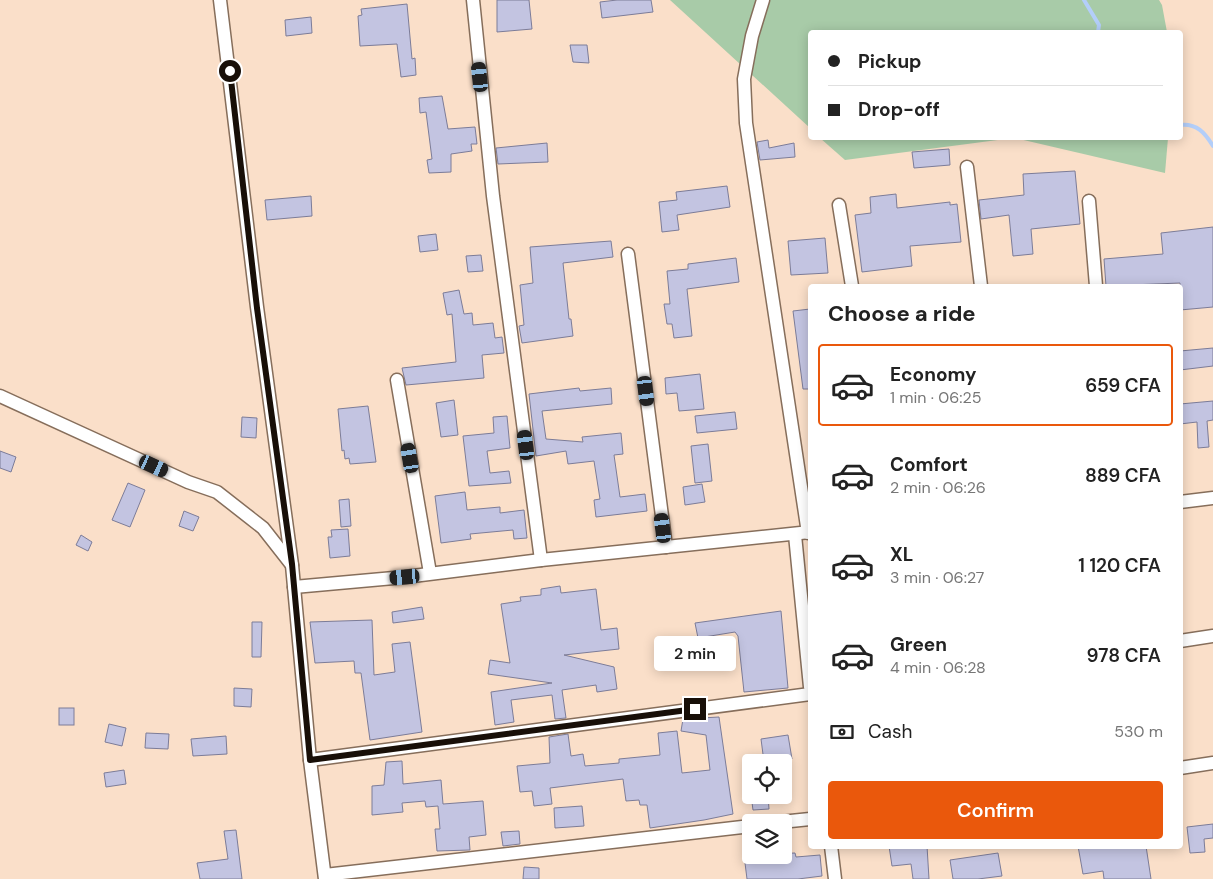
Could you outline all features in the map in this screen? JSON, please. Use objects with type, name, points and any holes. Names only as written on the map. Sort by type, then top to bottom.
[{"type":"street","points":[[220,0],[257,308],[292,564],[310,760],[325,877],[742,827]]},
{"type":"street","points":[[473,0],[492,187],[541,560]]},
{"type":"street","points":[[763,0],[752,36],[744,79],[746,123],[808,526]]},
{"type":"street","points":[[967,168],[981,284]]},
{"type":"street","points":[[1089,201],[1096,284]]},
{"type":"street","points":[[839,205],[852,284]]},
{"type":"street","points":[[628,254],[666,547]]},
{"type":"street","points":[[397,380],[430,573]]},
{"type":"street","points":[[0,396],[188,482],[216,492],[263,528],[292,564]]},
{"type":"street","points":[[1183,502],[1213,498]]},
{"type":"street","points":[[294,587],[808,532]]},
{"type":"street","points":[[795,535],[808,666]]},
{"type":"street","points":[[1183,641],[1213,636]]},
{"type":"street","points":[[310,760],[808,694]]},
{"type":"street","points":[[1183,768],[1213,763]]},
{"type":"street","points":[[792,821],[808,819]]},
{"type":"street","points":[[831,849],[835,879]]},
{"type":"green space","points":[[670,0],[1159,0],[1162,5],[1167,30],[808,30],[808,126]]},
{"type":"green space","points":[[822,140],[998,140],[845,160]]},
{"type":"green space","points":[[1024,140],[1168,140],[1165,173]]},
{"type":"building","points":[[497,0],[529,0],[532,29],[497,32]]},
{"type":"building","points":[[651,0],[653,12],[602,18],[600,2]]},
{"type":"building","points":[[407,4],[412,59],[415,58],[416,75],[401,77],[397,44],[360,46],[358,16],[362,15],[361,9]]},
{"type":"building","points":[[311,17],[312,33],[286,36],[285,20]]},
{"type":"building","points":[[570,45],[587,45],[589,63],[573,62]]},
{"type":"building","points":[[442,96],[448,129],[475,127],[477,144],[471,144],[472,151],[451,154],[451,172],[429,173],[427,160],[432,159],[426,112],[420,113],[419,98]]},
{"type":"building","points":[[768,140],[769,148],[794,143],[795,157],[760,160],[757,142]]},
{"type":"building","points":[[547,143],[548,162],[498,164],[496,148]]},
{"type":"building","points":[[949,149],[950,165],[914,168],[912,152]]},
{"type":"building","points":[[1075,171],[1080,224],[1031,229],[1033,254],[1013,256],[1009,215],[981,219],[979,200],[1024,195],[1023,174]]},
{"type":"building","points":[[727,186],[730,207],[677,215],[679,230],[662,232],[659,202],[677,200],[676,192]]},
{"type":"building","points":[[896,194],[897,208],[950,202],[950,205],[957,204],[961,242],[910,246],[912,266],[862,272],[855,215],[871,213],[870,197]]},
{"type":"building","points":[[311,196],[312,216],[267,220],[265,200]]},
{"type":"building","points":[[1213,227],[1213,307],[1183,310],[1183,284],[1180,283],[1106,284],[1104,259],[1163,254],[1161,233]]},
{"type":"building","points":[[436,234],[438,250],[420,252],[418,236]]},
{"type":"building","points":[[825,238],[828,273],[791,275],[788,241]]},
{"type":"building","points":[[611,241],[613,257],[563,263],[569,319],[571,319],[573,336],[522,343],[519,326],[524,325],[520,285],[533,283],[530,247]]},
{"type":"building","points":[[481,255],[483,271],[468,272],[466,256]]},
{"type":"building","points":[[736,258],[739,282],[687,289],[692,336],[674,338],[672,324],[667,324],[664,304],[670,304],[667,271],[688,269],[688,264]]},
{"type":"building","points":[[459,290],[464,314],[472,313],[473,325],[493,323],[495,338],[502,337],[504,353],[482,355],[484,378],[406,385],[402,368],[456,362],[452,314],[447,315],[443,293]]},
{"type":"building","points":[[808,309],[808,389],[803,389],[793,311]]},
{"type":"building","points":[[1213,348],[1213,366],[1183,370],[1183,351]]},
{"type":"building","points":[[700,374],[704,409],[679,411],[677,393],[666,394],[665,378]]},
{"type":"building","points":[[579,388],[580,391],[611,388],[612,404],[542,411],[546,439],[583,442],[582,437],[621,433],[623,454],[614,455],[620,497],[645,494],[647,511],[596,517],[594,500],[600,499],[594,461],[568,464],[566,451],[536,456],[529,394]]},
{"type":"building","points":[[454,400],[458,435],[441,437],[436,403]]},
{"type":"building","points":[[1213,401],[1213,420],[1207,421],[1209,447],[1198,448],[1197,422],[1183,424],[1183,404]]},
{"type":"building","points":[[368,406],[376,462],[350,464],[349,458],[345,459],[344,450],[342,451],[338,409]]},
{"type":"building","points":[[735,412],[737,429],[697,433],[695,416]]},
{"type":"building","points":[[507,416],[510,448],[487,451],[490,473],[509,471],[511,483],[469,486],[463,436],[494,433],[493,417]]},
{"type":"building","points":[[242,417],[257,418],[256,438],[241,437]]},
{"type":"building","points":[[708,444],[712,481],[695,483],[691,446]]},
{"type":"building","points":[[0,451],[16,457],[11,472],[0,468]]},
{"type":"building","points":[[128,483],[145,490],[130,527],[112,520]]},
{"type":"building","points":[[702,484],[705,502],[685,505],[683,487]]},
{"type":"building","points":[[465,492],[467,510],[500,507],[500,513],[524,510],[527,538],[514,539],[513,530],[470,534],[471,539],[441,543],[435,496]]},
{"type":"building","points":[[349,499],[351,526],[341,527],[339,500]]},
{"type":"building","points":[[184,511],[199,517],[193,531],[179,526]]},
{"type":"building","points":[[348,529],[350,556],[330,558],[328,537],[332,537],[331,530]]},
{"type":"building","points":[[81,535],[92,542],[88,551],[76,545]]},
{"type":"building","points":[[560,586],[561,593],[596,589],[601,630],[617,628],[619,649],[564,655],[614,667],[617,689],[597,692],[596,685],[562,690],[566,718],[555,719],[552,695],[511,700],[514,722],[495,725],[491,692],[552,683],[488,674],[490,660],[510,663],[501,604],[521,601],[520,597],[541,595],[541,589]]},
{"type":"building","points":[[422,607],[424,619],[393,623],[392,612]]},
{"type":"building","points":[[781,611],[788,688],[744,692],[738,636],[735,632],[698,638],[695,623]]},
{"type":"building","points":[[372,620],[374,675],[395,672],[392,644],[410,642],[422,732],[370,740],[361,673],[355,673],[354,661],[315,663],[310,622]]},
{"type":"building","points":[[252,622],[262,622],[261,657],[252,657]]},
{"type":"building","points":[[234,688],[252,689],[251,707],[234,706]]},
{"type":"building","points":[[59,708],[74,708],[74,725],[59,725]]},
{"type":"building","points":[[719,717],[733,814],[650,828],[647,805],[640,805],[639,800],[626,801],[623,779],[550,788],[552,804],[534,806],[532,791],[520,792],[517,766],[550,763],[549,737],[568,734],[571,756],[583,754],[585,766],[619,763],[619,759],[660,755],[658,733],[677,731],[682,773],[710,770],[706,735],[681,731],[683,719]]},
{"type":"building","points":[[109,724],[126,728],[122,746],[105,742]]},
{"type":"building","points":[[146,733],[169,734],[168,749],[145,748]]},
{"type":"building","points":[[788,735],[791,754],[763,754],[761,739]]},
{"type":"building","points":[[226,736],[227,754],[193,756],[191,739]]},
{"type":"building","points":[[402,761],[403,784],[441,780],[443,804],[483,801],[486,835],[469,837],[470,850],[437,851],[435,829],[440,829],[438,806],[426,807],[425,801],[402,803],[403,812],[372,815],[372,786],[384,785],[386,762]]},
{"type":"building","points":[[124,770],[126,784],[106,787],[104,773]]},
{"type":"building","points":[[752,804],[769,804],[769,809],[753,810]]},
{"type":"building","points":[[582,806],[584,826],[555,828],[554,808]]},
{"type":"building","points":[[1213,824],[1213,838],[1204,839],[1205,852],[1190,853],[1187,827]]},
{"type":"building","points":[[236,830],[242,879],[200,879],[197,863],[228,859],[224,831]]},
{"type":"building","points":[[519,831],[520,844],[503,846],[501,832]]},
{"type":"building","points":[[889,849],[927,849],[929,879],[913,879],[911,864],[892,866]]},
{"type":"building","points":[[1079,849],[1146,849],[1151,879],[1104,879],[1103,871],[1083,874]]},
{"type":"building","points":[[792,853],[795,853],[796,857],[820,855],[822,876],[798,879],[747,879],[745,864],[792,864]]},
{"type":"building","points":[[998,853],[1002,876],[978,879],[953,879],[950,860]]},
{"type":"building","points":[[524,867],[539,868],[539,879],[523,879]]},
{"type":"waterway","points":[[1084,0],[1099,25],[1098,30]]},
{"type":"waterway","points":[[1183,125],[1196,127],[1207,137],[1213,146]]},
{"type":"route","points":[[230,71],[257,308],[292,564],[310,760],[695,709]]}]
